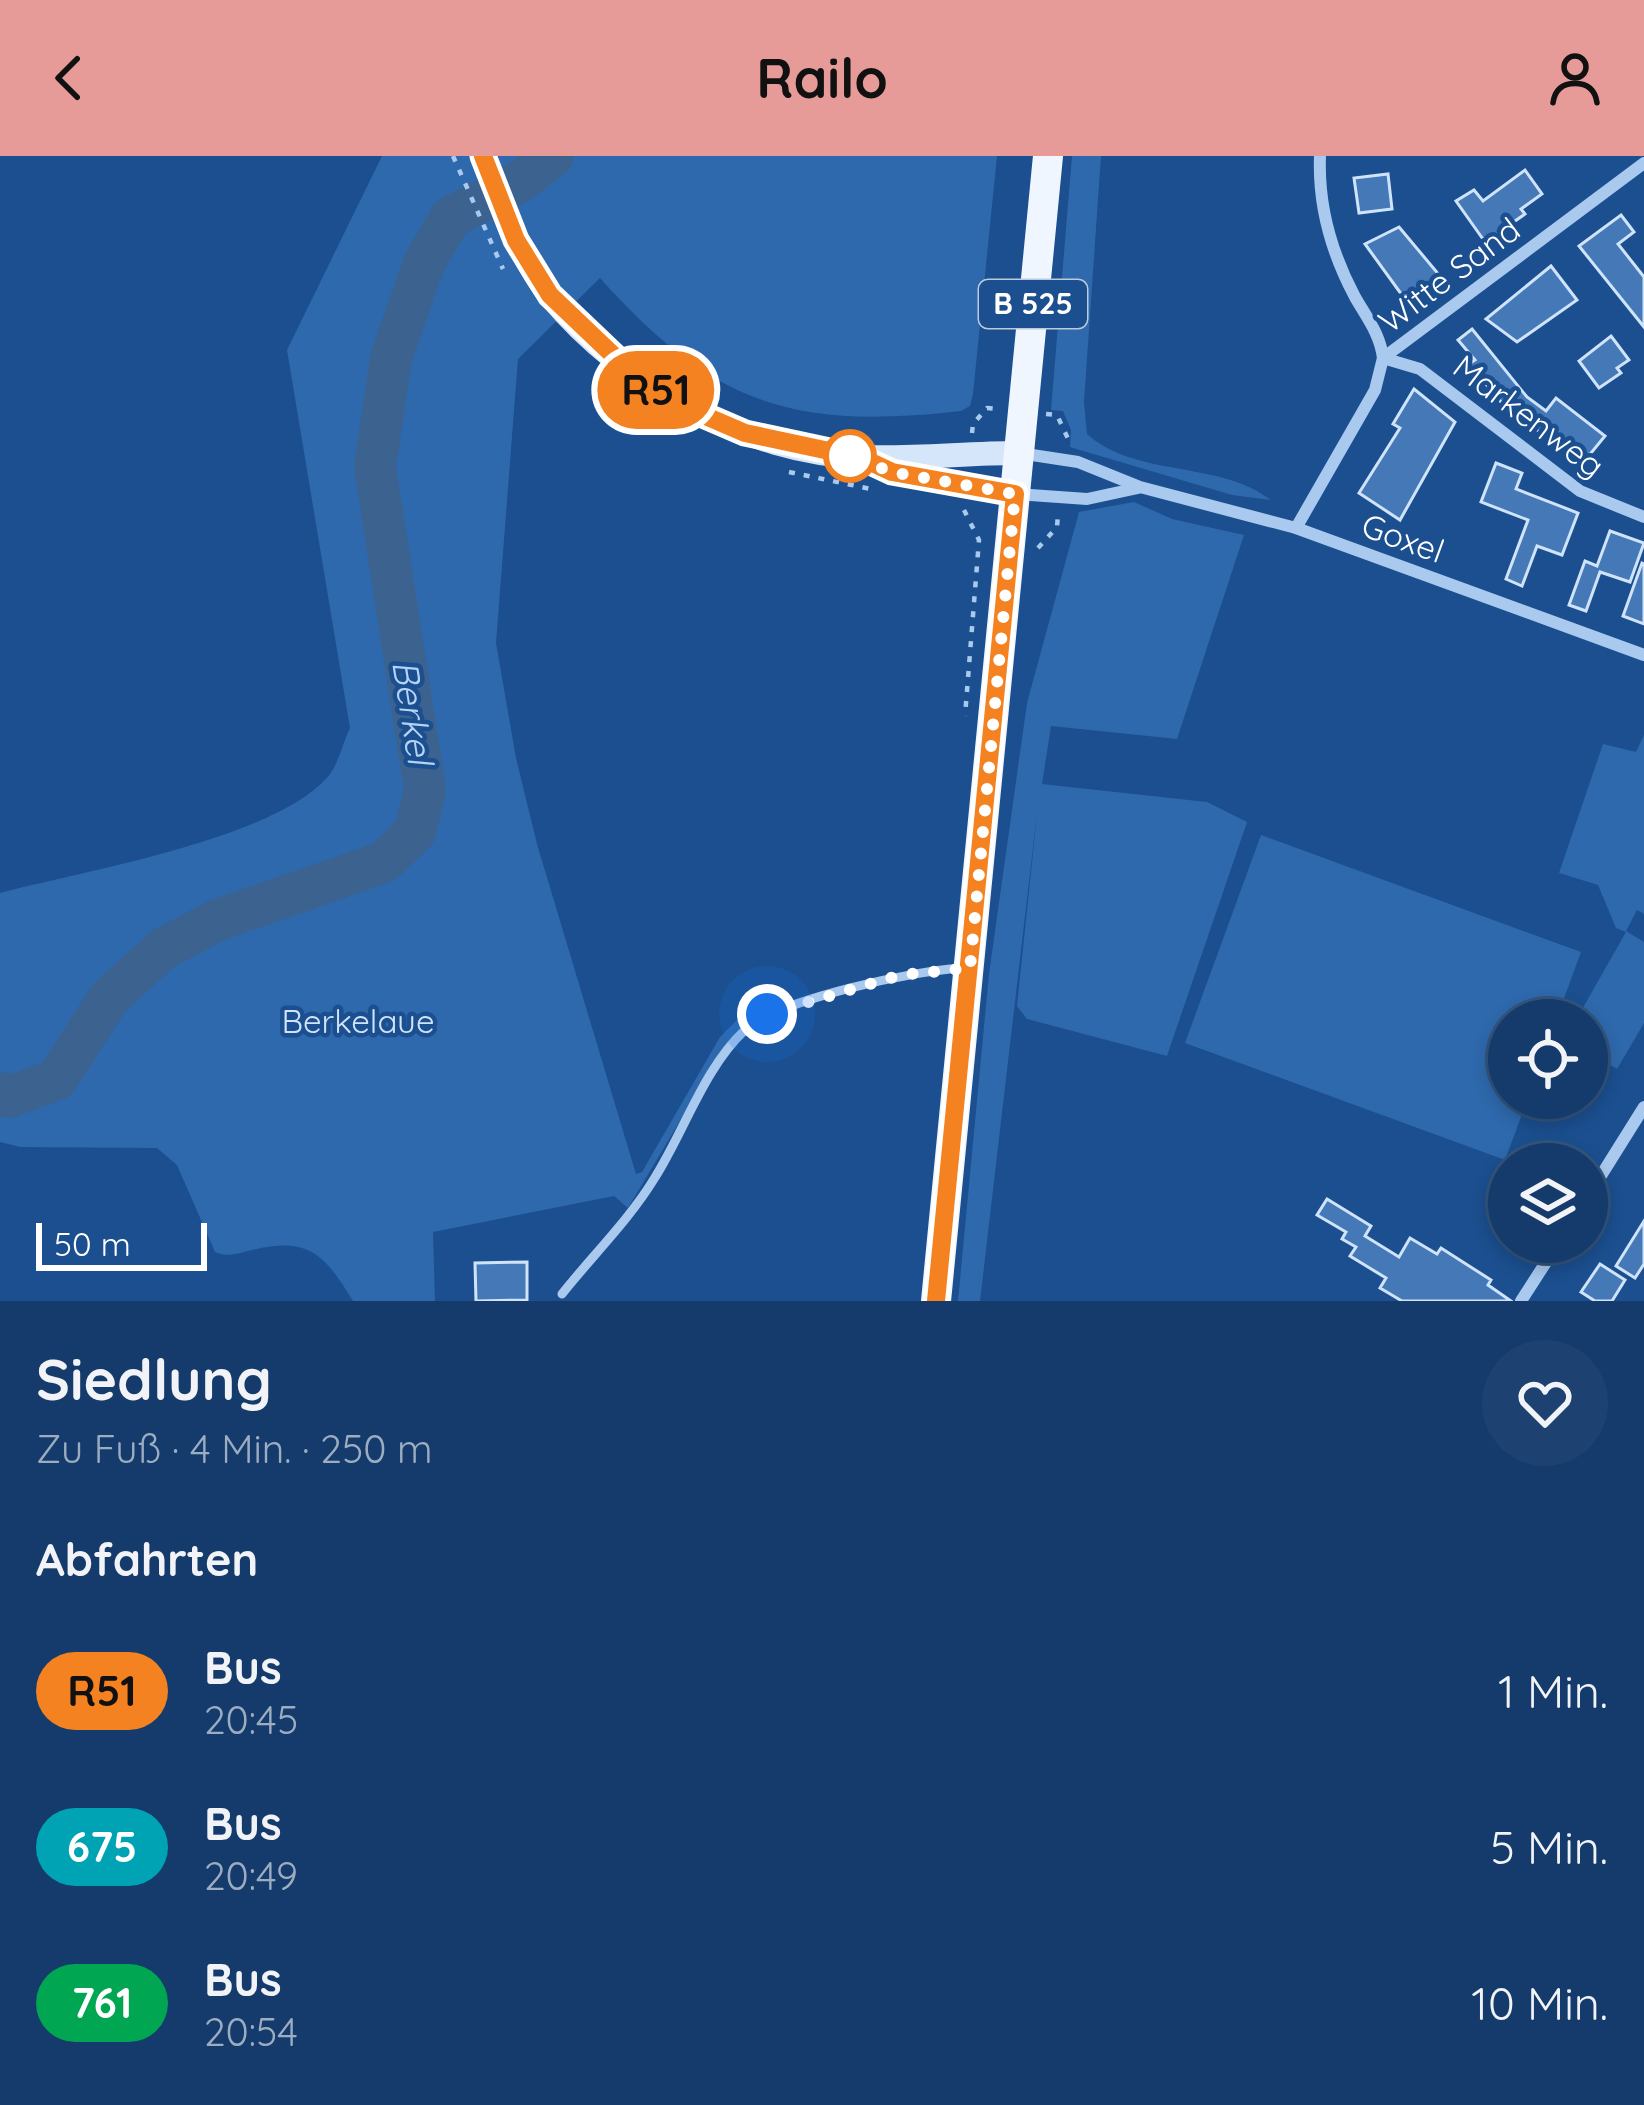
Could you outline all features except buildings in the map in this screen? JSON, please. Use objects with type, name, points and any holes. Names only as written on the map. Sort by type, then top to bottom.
[{"type":"main road","name":"B 525","points":[[936,1301],[1048,156]]},
{"type":"street","points":[[483,156],[516,240],[550,295],[594,341],[680,405],[745,433],[862,458],[892,472],[1015,494]]},
{"type":"street","points":[[1320,156],[1322,206],[1329,235],[1340,267],[1376,331],[1383,358]]},
{"type":"street","name":"Witte Sand","points":[[1297,528],[1375,390],[1383,358],[1644,163]]},
{"type":"street","name":"Markenweg","points":[[1383,358],[1420,369],[1580,491],[1644,517]]},
{"type":"street","points":[[862,458],[1019,453]]},
{"type":"street","name":"Goxel","points":[[1019,453],[1078,462],[1140,487],[1297,528],[1644,655]]},
{"type":"street","name":"Goxel","points":[[1015,494],[1060,500],[1140,487]]},
{"type":"street","points":[[1608,1164],[1644,1107]]},
{"type":"street","points":[[1521,1301],[1545,1263]]},
{"type":"lane","points":[[562,1294],[652,1183],[719,1065],[745,1030],[767,1014],[901,975],[970,968]]},
{"type":"path","points":[[454,158],[486,236]]},
{"type":"path","points":[[972,434],[973,424],[987,408]]},
{"type":"path","points":[[1049,414],[1057,415],[1078,462]]},
{"type":"path","points":[[1032,547],[1042,548],[1057,527],[1060,500]]},
{"type":"green space","name":"Berkelaue","points":[[382,156],[997,156],[973,394],[970,406],[961,411],[849,416],[803,411],[760,399],[720,381],[681,355],[600,278],[518,359],[496,643],[537,844],[636,1174],[642,1172],[720,1037],[754,1003],[756,1012],[714,1064],[628,1208],[614,1196],[433,1232],[435,1301],[353,1301],[324,1261],[302,1248],[272,1246],[229,1255],[215,1252],[177,1165],[157,1148],[20,1147],[0,1142],[0,893],[173,850],[264,819],[300,800],[327,778],[350,728],[287,350]]},
{"type":"green space","points":[[1072,156],[1101,156],[1084,402],[1087,434],[1129,457],[1227,479],[1271,500],[1232,495],[1070,447],[1071,430],[1063,411],[1051,410]]},
{"type":"green space","points":[[1134,502],[1172,519],[1244,535],[1177,739],[1051,726],[1042,784],[1207,802],[1247,822],[1167,1056],[1027,1019],[1017,1006],[1038,805],[980,1301],[958,1301],[989,974],[1027,703],[1079,512]]},
{"type":"green space","points":[[1644,735],[1644,914],[1637,910],[1626,931],[1644,942],[1644,1023],[1617,1069],[1608,1064],[1608,999],[1588,999],[1626,932],[1616,928],[1598,885],[1559,873],[1603,744],[1636,752]]},
{"type":"green space","points":[[1261,835],[1581,952],[1564,999],[1488,999],[1488,1119],[1520,1119],[1511,1143],[1488,1143],[1488,1154],[1185,1043]]},
{"type":"waterway","name":"Berkel","points":[[0,1093],[10,1097],[57,1079],[109,998],[164,948],[218,920],[384,862],[415,832],[425,790],[375,467],[391,358],[424,263],[451,217],[519,182],[553,156]]},
{"type":"bus line","name":"R51","points":[[483,156],[516,240],[550,295],[635,376],[680,405],[745,433],[862,458],[892,472],[1015,494],[936,1301]]},
{"type":"route","points":[[767,1014],[901,975],[970,968],[1015,494],[892,472],[850,456]]}]
